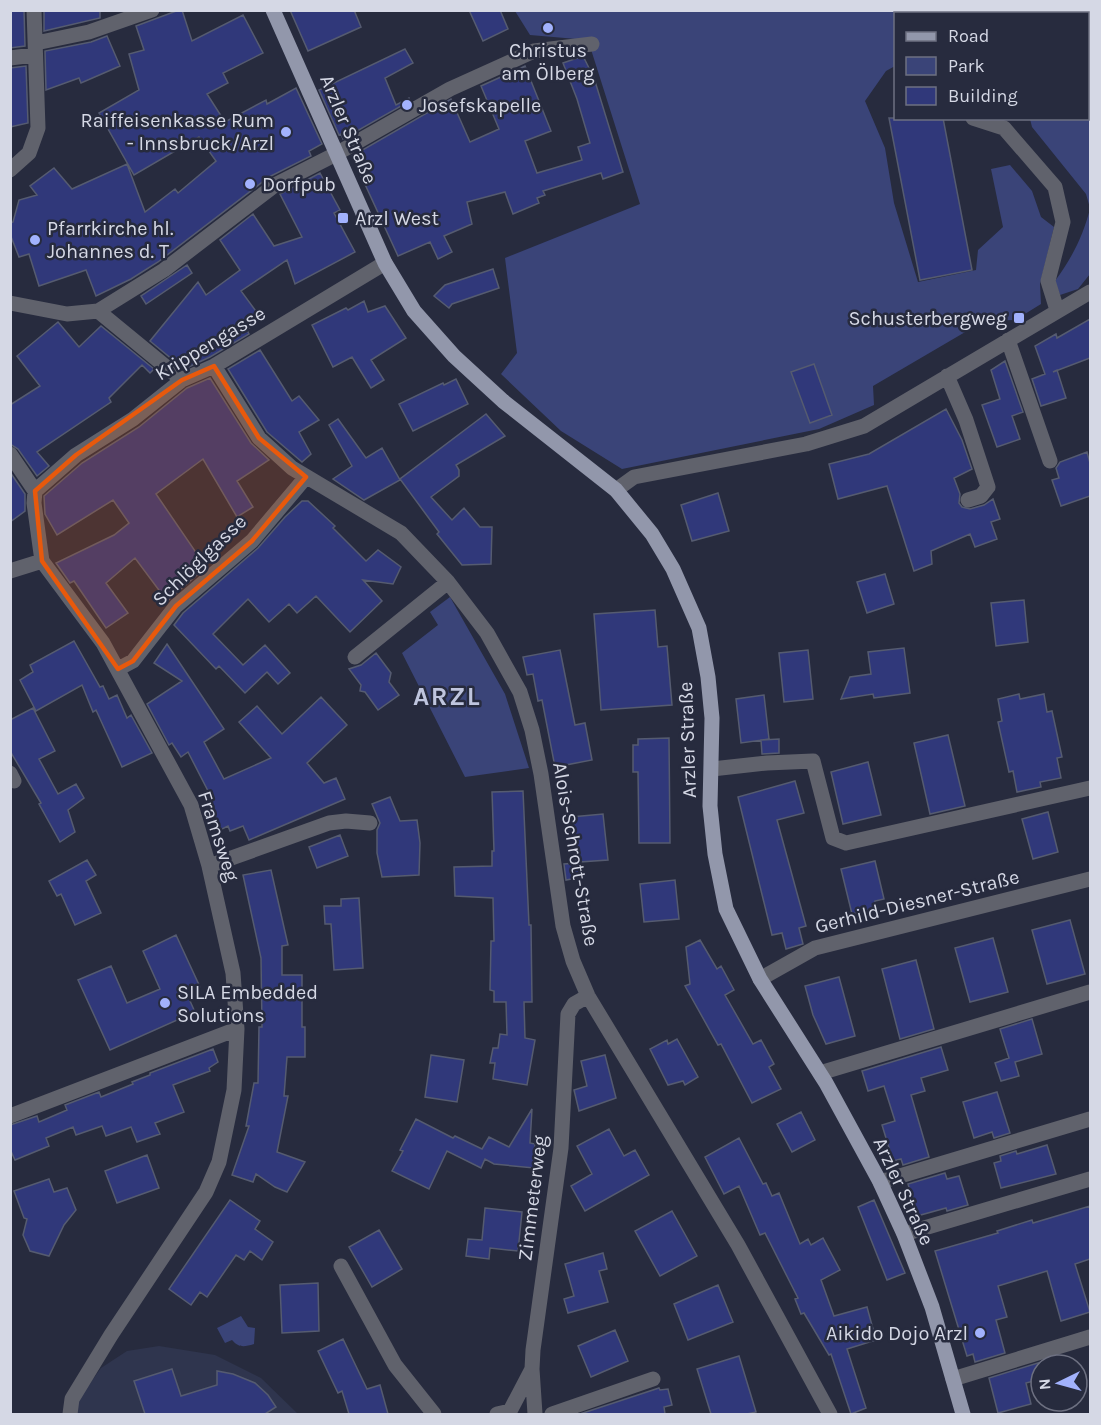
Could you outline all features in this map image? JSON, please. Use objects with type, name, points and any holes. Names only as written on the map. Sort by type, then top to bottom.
[{"type":"main road","name":"Arzler Straße","points":[[273,10],[385,263],[414,311],[454,356],[502,401],[616,490],[652,534],[673,569],[699,628],[708,677],[712,718],[710,806],[715,854],[726,909],[760,979],[820,1073],[880,1182],[904,1234],[932,1307],[963,1414]]},
{"type":"street","points":[[10,170],[29,153],[38,129],[34,10]]},
{"type":"street","points":[[10,58],[152,10]]},
{"type":"street","points":[[10,303],[67,314],[98,311],[164,270],[275,185],[336,154],[450,89],[534,51],[592,44]]},
{"type":"street","points":[[979,120],[1004,128],[1055,187],[1063,222],[1048,281],[1057,310]]},
{"type":"street","name":"Krippengasse","points":[[35,491],[76,455],[133,419],[182,380],[214,366],[385,263]]},
{"type":"street","points":[[616,490],[634,477],[806,444],[864,426],[1090,292]]},
{"type":"street","points":[[98,311],[182,380]]},
{"type":"street","points":[[1008,340],[1050,461]]},
{"type":"street","name":"Alois-Schrott-Straße","points":[[214,366],[259,438],[291,468],[401,533],[448,582],[487,633],[520,692],[532,730],[541,774],[563,926],[573,961],[588,996],[738,1245],[830,1414]]},
{"type":"street","points":[[947,376],[966,420],[988,483],[985,493],[968,500]]},
{"type":"street","points":[[10,454],[35,491],[34,503],[42,561],[10,571]]},
{"type":"street","name":"Schlöglgasse","points":[[118,669],[133,661],[176,606],[252,541],[306,477]]},
{"type":"street","name":"Framsweg","points":[[42,561],[103,643],[190,805],[210,866],[233,974],[237,1029],[234,1090],[219,1162],[206,1192],[111,1335],[72,1399],[70,1414]]},
{"type":"street","points":[[355,657],[448,582]]},
{"type":"street","points":[[712,769],[813,761],[833,838],[846,843],[1090,788]]},
{"type":"street","points":[[210,866],[329,823],[346,820],[370,823]]},
{"type":"street","name":"Gerhild-Diesner-Straße","points":[[760,979],[815,948],[1090,879]]},
{"type":"street","points":[[820,1073],[1090,992]]},
{"type":"street","name":"Zimmeterweg","points":[[535,1414],[532,1369],[561,1148],[568,1014],[574,1004],[588,996]]},
{"type":"street","points":[[10,1116],[237,1029]]},
{"type":"street","points":[[880,1182],[1090,1119]]},
{"type":"street","points":[[904,1234],[1090,1179]]},
{"type":"street","points":[[341,1266],[395,1365],[434,1414]]},
{"type":"street","points":[[953,1379],[1090,1337]]},
{"type":"street","points":[[497,1414],[510,1410],[532,1369]]},
{"type":"street","points":[[552,1414],[653,1379]]},
{"type":"highlighted area","points":[[214,366],[259,438],[306,477],[252,541],[176,606],[133,661],[118,669],[42,561],[35,491],[76,455],[182,380]]},
{"type":"shaded area","points":[[159,1346],[215,1355],[261,1378],[298,1414],[68,1414],[101,1368],[127,1351]]},
{"type":"green space","points":[[515,11],[1090,11],[1090,208],[1086,194],[1032,127],[1030,120],[1089,120],[1089,12],[894,12],[894,67],[886,71],[865,101],[885,148],[894,203],[918,282],[976,270],[978,250],[1003,227],[991,169],[1010,165],[1032,191],[1041,217],[1054,227],[1040,284],[1041,304],[1015,320],[984,321],[873,386],[874,405],[819,429],[622,469],[561,431],[501,374],[517,353],[505,258],[640,204],[588,40],[530,35]]},
{"type":"green space","points":[[1090,209],[1090,274],[1078,289],[1060,295],[1055,281],[1076,246]]},
{"type":"green space","points":[[450,597],[505,694],[529,768],[465,777],[402,653],[438,625],[430,612]]},
{"type":"green space","points":[[241,1316],[248,1327],[255,1328],[254,1344],[242,1346],[232,1340],[225,1343],[217,1328]]},
{"type":"building","points":[[10,10],[24,10],[25,46],[10,48]]},
{"type":"building","points":[[44,10],[100,10],[100,18],[44,31]]},
{"type":"building","points":[[182,10],[192,41],[243,15],[263,53],[223,73],[228,83],[207,94],[225,122],[266,100],[267,104],[296,88],[322,144],[309,151],[311,156],[269,177],[158,262],[131,279],[96,296],[86,270],[39,286],[29,254],[19,257],[10,234],[10,223],[13,222],[19,200],[37,195],[30,186],[54,168],[72,189],[127,164],[145,212],[175,189],[178,193],[216,161],[199,137],[134,175],[99,113],[139,90],[129,54],[144,50],[136,26]]},
{"type":"building","points":[[290,10],[354,10],[361,27],[308,51]]},
{"type":"building","points":[[469,10],[500,10],[508,29],[483,41]]},
{"type":"building","points":[[107,36],[120,66],[81,83],[79,78],[46,90],[45,51],[91,42]]},
{"type":"building","points":[[405,49],[413,63],[385,78],[396,105],[409,98],[410,101],[343,139],[341,134],[339,135],[319,90]]},
{"type":"building","points":[[583,56],[594,78],[623,172],[603,179],[601,173],[543,191],[545,195],[537,198],[539,203],[513,214],[505,192],[467,202],[472,224],[444,236],[452,252],[438,259],[430,242],[398,256],[352,156],[451,99],[470,142],[499,129],[481,86],[525,66],[551,131],[525,141],[537,173],[582,160],[578,147],[590,143],[563,63]]},
{"type":"building","points":[[26,66],[28,123],[10,127],[10,68]]},
{"type":"building","points":[[889,118],[894,118],[894,120],[943,120],[972,270],[920,280]]},
{"type":"building","points":[[320,173],[340,210],[334,213],[355,252],[295,284],[287,260],[241,291],[261,318],[247,330],[249,334],[184,369],[150,341],[198,282],[206,295],[240,270],[220,240],[253,214],[274,246],[302,237],[280,194]]},
{"type":"building","points":[[187,265],[192,273],[146,304],[141,296]]},
{"type":"building","points":[[493,269],[499,288],[452,304],[449,308],[434,296],[445,285]]},
{"type":"building","points":[[364,301],[368,312],[385,306],[406,338],[371,360],[384,380],[371,388],[352,357],[333,367],[312,325]]},
{"type":"building","points":[[1090,319],[1090,358],[1057,370],[1066,398],[1041,406],[1032,379],[1045,374],[1035,346],[1056,334],[1057,338]]},
{"type":"building","points":[[58,322],[79,347],[101,326],[154,369],[150,373],[142,365],[109,398],[111,402],[37,452],[49,466],[37,476],[18,449],[10,444],[10,405],[40,386],[17,356]]},
{"type":"building","points":[[260,350],[292,401],[299,396],[319,420],[299,432],[311,454],[302,462],[267,432],[228,369]]},
{"type":"building","points":[[1005,361],[1023,412],[1012,416],[1020,439],[997,447],[982,405],[1000,399],[991,370]]},
{"type":"building","points":[[814,364],[832,415],[810,423],[791,372]]},
{"type":"building","points":[[210,378],[251,443],[269,460],[237,481],[253,507],[237,517],[203,459],[156,494],[206,567],[167,601],[135,558],[106,583],[128,613],[106,628],[74,581],[70,583],[56,563],[114,535],[129,523],[113,500],[57,535],[45,514],[44,496],[82,463],[139,427],[187,388]]},
{"type":"building","points":[[456,379],[468,404],[413,431],[399,404]]},
{"type":"building","points":[[946,409],[962,440],[972,469],[954,478],[960,494],[959,503],[962,507],[970,509],[984,505],[993,499],[1000,519],[991,522],[997,539],[975,547],[970,534],[931,551],[932,564],[914,571],[887,486],[838,499],[829,464],[869,454]]},
{"type":"building","points":[[486,414],[505,436],[456,465],[459,476],[431,497],[452,520],[464,508],[480,527],[492,527],[491,564],[462,565],[437,534],[439,532],[400,479]]},
{"type":"building","points":[[338,419],[366,458],[382,448],[400,480],[364,500],[333,479],[352,466],[329,425]]},
{"type":"building","points":[[1087,452],[1090,463],[1090,496],[1061,506],[1052,480],[1059,478],[1056,468],[1060,462]]},
{"type":"building","points":[[10,472],[25,494],[25,511],[10,522]]},
{"type":"building","points":[[718,493],[729,531],[692,541],[681,505]]},
{"type":"building","points":[[302,501],[308,501],[335,526],[333,528],[366,561],[378,550],[401,567],[393,584],[363,580],[382,601],[350,632],[316,596],[297,613],[289,604],[269,622],[248,599],[213,634],[243,665],[265,645],[290,673],[278,684],[267,672],[245,693],[219,666],[216,669],[174,625],[183,613],[258,548]]},
{"type":"building","points":[[885,574],[894,604],[867,613],[857,582]]},
{"type":"building","points":[[1024,600],[1028,642],[996,646],[991,603]]},
{"type":"building","points":[[655,610],[658,647],[667,646],[672,705],[601,710],[594,614]]},
{"type":"building","points":[[74,641],[100,687],[103,686],[109,699],[117,695],[127,718],[131,715],[152,753],[122,767],[96,710],[93,712],[82,685],[36,711],[20,680],[33,672],[30,665]]},
{"type":"building","points":[[167,644],[224,729],[204,742],[224,779],[271,758],[239,722],[257,706],[282,734],[321,697],[347,725],[307,763],[324,783],[336,778],[345,799],[249,840],[243,826],[230,831],[228,826],[220,830],[206,792],[208,791],[188,752],[181,757],[172,743],[169,745],[147,704],[182,681],[154,663]]},
{"type":"building","points":[[904,648],[910,693],[874,698],[873,694],[841,699],[850,677],[871,674],[868,652]]},
{"type":"building","points":[[560,650],[575,725],[585,723],[592,760],[555,767],[542,700],[538,701],[533,674],[527,675],[523,657]]},
{"type":"building","points":[[808,650],[813,699],[784,702],[779,653]]},
{"type":"building","points":[[376,653],[391,673],[389,682],[399,695],[378,710],[365,692],[360,691],[361,685],[349,669],[361,665]]},
{"type":"building","points":[[1019,694],[1020,699],[1044,694],[1047,712],[1052,711],[1062,757],[1057,758],[1061,778],[1040,782],[1041,787],[1017,792],[1013,771],[1009,772],[998,722],[1002,721],[998,699]]},
{"type":"building","points":[[764,695],[769,739],[741,743],[736,699]]},
{"type":"building","points":[[33,708],[55,751],[39,759],[58,794],[76,784],[84,798],[68,810],[75,832],[60,842],[39,804],[41,803],[10,751],[10,720]]},
{"type":"building","points":[[948,735],[965,806],[930,814],[914,743]]},
{"type":"building","points":[[669,738],[670,843],[639,843],[638,772],[633,772],[633,745],[638,745],[638,739]]},
{"type":"building","points":[[779,739],[779,753],[762,754],[761,740]]},
{"type":"building","points":[[868,762],[881,815],[843,824],[831,772]]},
{"type":"building","points":[[795,781],[804,813],[777,820],[806,926],[799,928],[803,944],[786,949],[782,933],[772,935],[738,797]]},
{"type":"building","points":[[523,791],[529,925],[531,925],[532,1002],[524,1002],[525,1038],[535,1040],[527,1085],[493,1079],[495,1063],[490,1063],[493,1048],[498,1048],[500,1034],[507,1035],[506,1002],[494,1002],[494,991],[490,990],[491,941],[494,941],[493,898],[455,896],[454,867],[492,866],[492,851],[494,851],[492,792]]},
{"type":"building","points":[[390,797],[400,821],[417,820],[420,843],[419,875],[382,877],[377,853],[377,830],[380,823],[372,804]]},
{"type":"building","points":[[1048,812],[1058,852],[1033,859],[1022,819]]},
{"type":"building","points":[[603,814],[608,860],[580,862],[582,877],[566,880],[564,864],[576,863],[571,817]]},
{"type":"building","points":[[340,835],[348,856],[317,868],[309,847]]},
{"type":"building","points":[[87,860],[96,875],[86,881],[101,913],[75,925],[61,894],[57,896],[49,881]]},
{"type":"building","points":[[875,861],[884,899],[875,901],[876,908],[852,914],[841,869]]},
{"type":"building","points":[[271,870],[288,945],[282,946],[282,975],[302,975],[302,1027],[305,1027],[305,1057],[287,1057],[284,1096],[288,1096],[277,1152],[305,1162],[287,1192],[256,1174],[253,1182],[232,1175],[249,1126],[246,1126],[254,1083],[258,1083],[259,1027],[262,1027],[261,958],[243,875]]},
{"type":"building","points":[[675,880],[679,919],[644,922],[640,884]]},
{"type":"building","points":[[359,898],[363,968],[334,970],[331,924],[325,924],[324,906],[341,906],[341,899]]},
{"type":"building","points":[[1070,920],[1085,974],[1047,984],[1032,930]]},
{"type":"building","points":[[176,935],[200,987],[194,990],[197,998],[190,1001],[195,1012],[110,1050],[78,980],[111,966],[127,1003],[160,989],[143,951]]},
{"type":"building","points":[[993,938],[1008,992],[970,1002],[955,948]]},
{"type":"building","points":[[700,940],[717,969],[721,966],[734,990],[725,995],[753,1044],[761,1040],[774,1064],[769,1067],[781,1089],[752,1103],[721,1044],[718,1045],[685,986],[690,984],[686,947]]},
{"type":"building","points":[[916,960],[934,1029],[900,1039],[882,969]]},
{"type":"building","points":[[839,977],[855,1036],[826,1044],[813,1015],[805,986]]},
{"type":"building","points":[[1032,1019],[1042,1054],[1015,1062],[1019,1076],[1001,1081],[995,1063],[1009,1058],[1000,1029]]},
{"type":"building","points":[[677,1039],[698,1077],[685,1085],[683,1081],[668,1085],[650,1049],[667,1040],[668,1044]]},
{"type":"building","points":[[941,1047],[948,1070],[921,1078],[925,1091],[911,1095],[929,1157],[903,1165],[901,1159],[893,1161],[882,1125],[895,1121],[884,1086],[868,1091],[862,1071]]},
{"type":"building","points":[[213,1049],[218,1062],[209,1068],[210,1071],[173,1085],[184,1112],[155,1123],[160,1134],[137,1142],[131,1127],[106,1136],[102,1126],[76,1135],[73,1127],[46,1138],[49,1146],[15,1160],[10,1149],[10,1125],[37,1116],[39,1122],[67,1110],[65,1105],[99,1092],[101,1097],[133,1084],[132,1082],[150,1073]]},
{"type":"building","points":[[431,1055],[464,1060],[457,1102],[425,1097]]},
{"type":"building","points":[[605,1055],[616,1098],[579,1111],[574,1090],[587,1086],[581,1061]]},
{"type":"building","points":[[997,1092],[1010,1133],[994,1138],[992,1132],[974,1138],[963,1102]]},
{"type":"building","points":[[532,1109],[530,1143],[535,1144],[534,1168],[494,1164],[485,1159],[481,1168],[447,1151],[429,1189],[392,1171],[416,1119],[453,1138],[455,1136],[482,1149],[489,1137],[509,1147]]},
{"type":"building","points":[[801,1112],[815,1140],[792,1152],[777,1124]]},
{"type":"building","points":[[609,1129],[624,1156],[635,1150],[649,1175],[585,1211],[571,1186],[592,1174],[577,1146]]},
{"type":"building","points":[[739,1138],[763,1184],[766,1183],[772,1196],[779,1193],[800,1244],[808,1239],[811,1245],[823,1238],[840,1270],[821,1280],[834,1316],[867,1307],[876,1340],[847,1349],[866,1408],[851,1414],[831,1354],[829,1355],[804,1313],[801,1314],[795,1299],[798,1298],[765,1233],[760,1235],[739,1186],[724,1194],[705,1157]]},
{"type":"building","points":[[1047,1145],[1056,1174],[1001,1188],[994,1163],[1001,1161],[1000,1156],[1016,1151],[1017,1154]]},
{"type":"building","points":[[147,1155],[159,1188],[117,1203],[105,1171]]},
{"type":"building","points":[[945,1173],[947,1179],[959,1176],[968,1205],[917,1216],[908,1184]]},
{"type":"building","points":[[49,1179],[54,1192],[67,1188],[76,1210],[64,1225],[49,1256],[30,1251],[23,1235],[27,1219],[24,1218],[14,1191]]},
{"type":"building","points":[[230,1200],[260,1221],[255,1229],[273,1242],[262,1260],[250,1251],[244,1260],[236,1255],[207,1297],[200,1292],[191,1305],[169,1289]]},
{"type":"building","points":[[874,1200],[905,1273],[887,1280],[858,1207]]},
{"type":"building","points":[[1090,1206],[1090,1259],[1075,1264],[1090,1312],[1061,1321],[1047,1271],[998,1286],[1007,1317],[996,1320],[1005,1353],[975,1362],[973,1354],[967,1356],[935,1251],[998,1233],[997,1231],[1032,1220],[1033,1223]]},
{"type":"building","points":[[485,1208],[522,1212],[518,1251],[490,1248],[489,1259],[466,1256],[468,1239],[482,1240]]},
{"type":"building","points":[[672,1211],[697,1256],[660,1276],[635,1231]]},
{"type":"building","points":[[379,1230],[402,1269],[372,1287],[349,1247]]},
{"type":"building","points":[[603,1253],[607,1269],[599,1271],[608,1302],[568,1313],[564,1299],[574,1296],[565,1264]]},
{"type":"building","points":[[318,1283],[319,1331],[282,1333],[280,1285]]},
{"type":"building","points":[[718,1285],[733,1322],[688,1340],[674,1304]]},
{"type":"building","points":[[615,1330],[628,1361],[591,1377],[578,1346]]},
{"type":"building","points":[[343,1339],[367,1389],[380,1385],[388,1414],[349,1414],[342,1391],[338,1393],[318,1351]]},
{"type":"building","points":[[739,1356],[756,1412],[711,1414],[697,1369]]},
{"type":"building","points":[[1029,1366],[1029,1382],[1026,1383],[1029,1405],[998,1413],[989,1378]]},
{"type":"building","points":[[172,1369],[181,1396],[217,1385],[217,1371],[233,1374],[255,1383],[268,1395],[276,1407],[265,1414],[145,1414],[134,1381]]},
{"type":"building","points":[[659,1388],[660,1390],[668,1389],[672,1405],[664,1407],[665,1414],[580,1414]]},
{"type":"place","name":"Christus am Ölberg","points":[[548,28]]},
{"type":"place","name":"Josefskapelle","points":[[407,105]]},
{"type":"place","name":"Raiffeisenkasse Rum - Innsbruck/Arzl","points":[[286,132]]},
{"type":"place","name":"Dorfpub","points":[[250,184]]},
{"type":"place","name":"Arzl West","points":[[343,218]]},
{"type":"place","name":"Pfarrkirche hl. Johannes d. T","points":[[35,240]]},
{"type":"place","name":"Schusterbergweg","points":[[1019,318]]},
{"type":"place","name":"SILA Embedded Solutions","points":[[165,1003]]},
{"type":"place","name":"Aikido Dojo Arzl","points":[[980,1333]]},
{"type":"district","name":"ARZL","points":[[447,696]]}]
